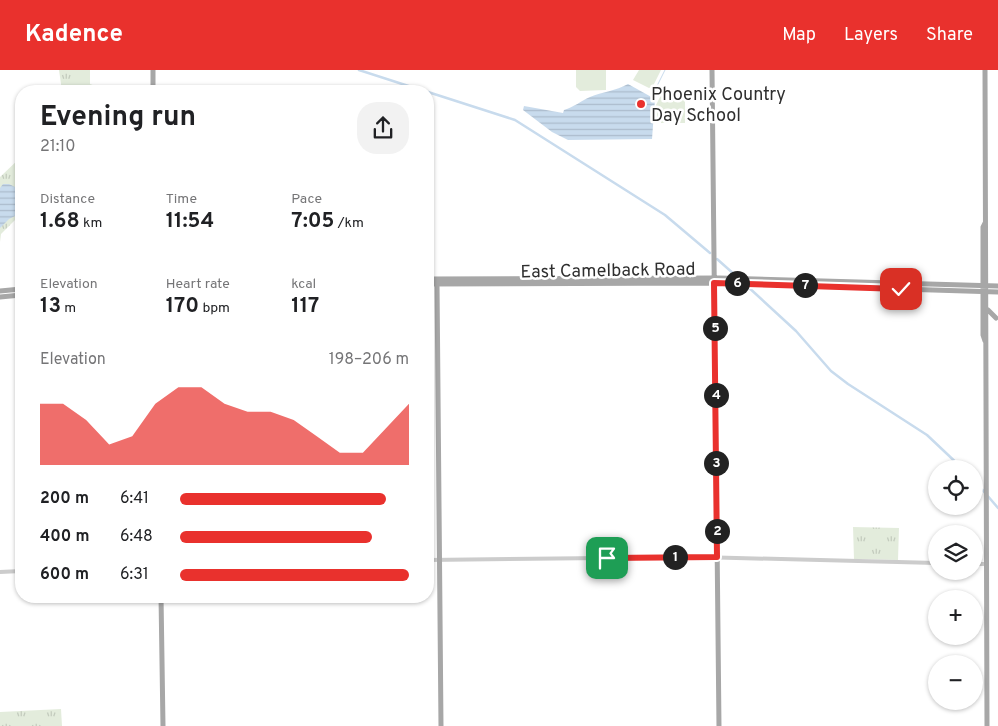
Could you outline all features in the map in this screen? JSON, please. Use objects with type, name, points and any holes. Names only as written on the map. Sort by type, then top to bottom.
[{"type":"main road","points":[[153,70],[153,85]]},
{"type":"main road","points":[[712,70],[719,726]]},
{"type":"main road","points":[[985,70],[985,223],[983,226],[985,288],[983,335],[985,342]]},
{"type":"main road","name":"East Camelback Road","points":[[714,280],[734,278],[749,284],[985,288],[998,286]]},
{"type":"main road","name":"East Camelback Road","points":[[434,283],[714,280],[941,287]]},
{"type":"main road","points":[[437,282],[441,726]]},
{"type":"main road","points":[[985,288],[988,310],[985,342],[987,726]]},
{"type":"main road","name":"East Camelback Road","points":[[985,288],[998,292]]},
{"type":"main road","points":[[0,291],[15,292]]},
{"type":"main road","points":[[0,297],[15,293]]},
{"type":"main road","points":[[988,310],[997,319]]},
{"type":"main road","points":[[988,321],[992,316],[997,319]]},
{"type":"main road","points":[[161,603],[163,726]]},
{"type":"street","points":[[434,560],[717,557],[928,563]]},
{"type":"street","points":[[0,572],[15,571]]},
{"type":"green space","points":[[59,70],[90,70],[90,84],[93,85],[61,85]]},
{"type":"green space","points":[[576,70],[606,70],[606,90],[580,91],[576,87]]},
{"type":"green space","points":[[639,70],[661,70],[653,86],[649,88],[633,80]]},
{"type":"green space","points":[[661,95],[670,99],[685,98],[685,123],[661,123],[661,119],[657,119],[656,105]]},
{"type":"green space","points":[[15,163],[15,220],[1,234],[0,242],[0,177]]},
{"type":"green space","points":[[853,527],[899,528],[898,560],[854,559]]},
{"type":"green space","points":[[61,709],[62,726],[0,726],[0,712]]},
{"type":"water","points":[[628,84],[655,99],[652,139],[568,140],[552,132],[523,110],[524,106],[563,113],[564,110],[590,97]]},
{"type":"water","points":[[3,184],[15,187],[15,216],[0,228],[0,188]]},
{"type":"waterway","points":[[359,70],[405,85]]},
{"type":"waterway","points":[[652,96],[665,70]]},
{"type":"waterway","points":[[434,94],[515,120],[665,215],[710,253]]},
{"type":"waterway","points":[[717,259],[735,275]]},
{"type":"waterway","points":[[746,285],[796,331],[831,371],[927,435],[953,460]]},
{"type":"waterway","points":[[983,490],[998,508]]},
{"type":"place","name":"Phoenix Country Day School","points":[[641,104]]},
{"type":"route","points":[[607,558],[717,557],[714,283],[901,289]]}]
